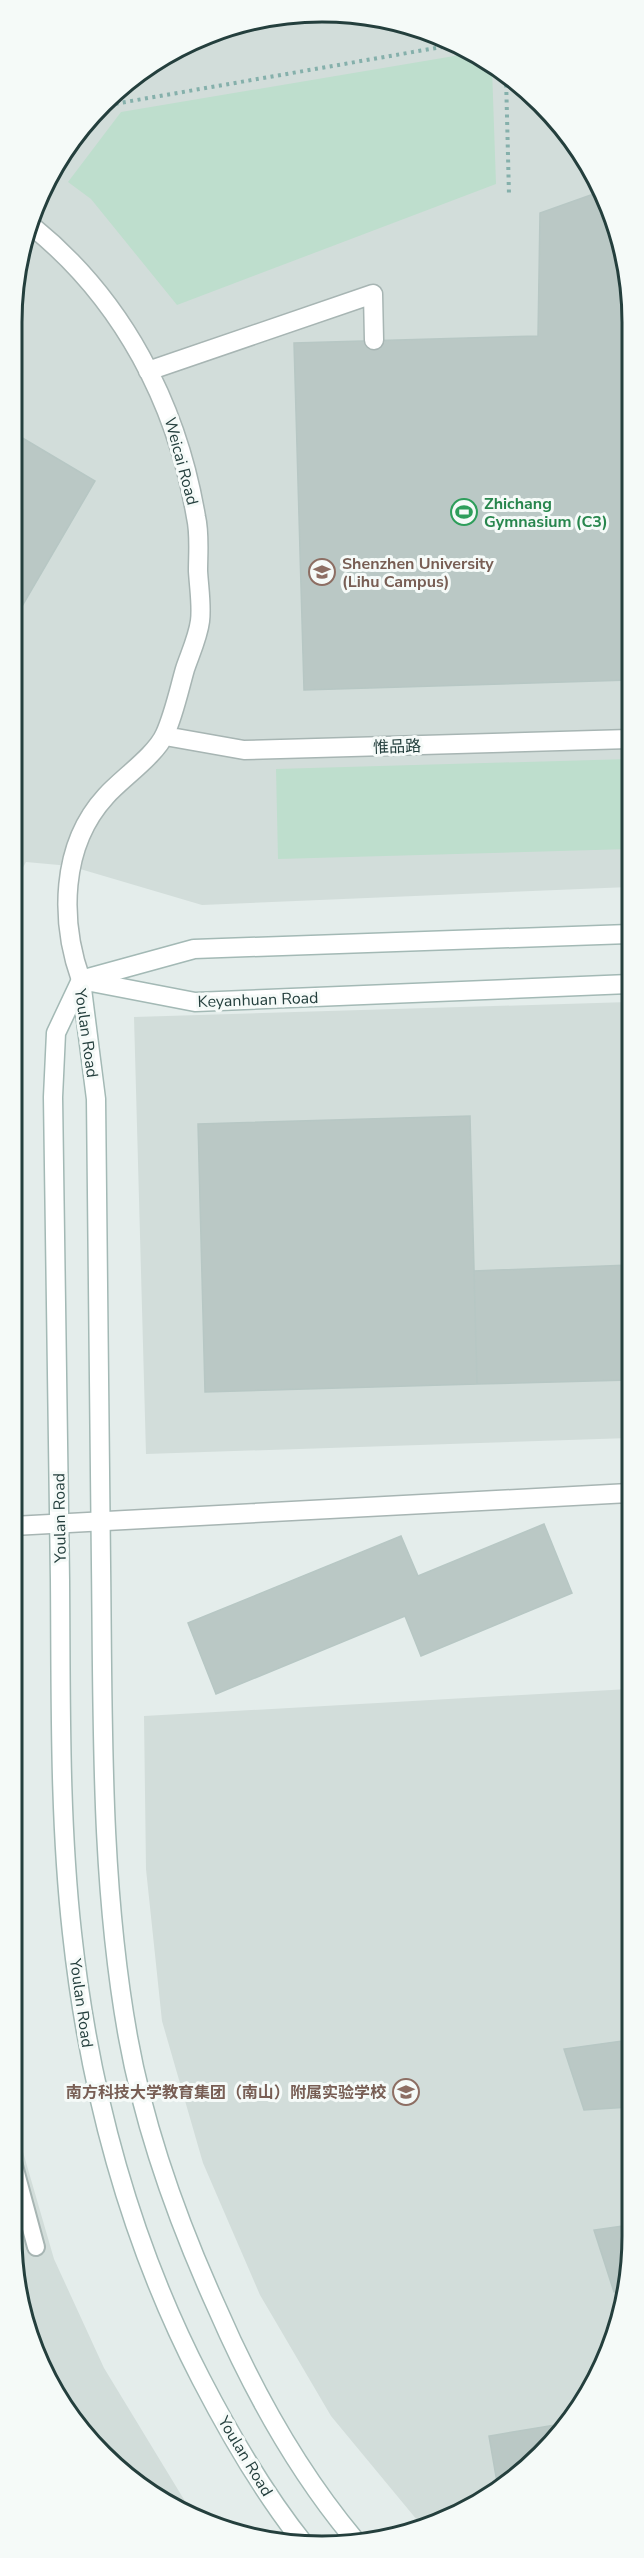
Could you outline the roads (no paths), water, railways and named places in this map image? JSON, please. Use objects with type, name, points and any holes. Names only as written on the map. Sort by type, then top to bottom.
[{"type":"street","name":"Weicai Road","points":[[37,230],[61,250],[123,323],[168,409],[197,518],[200,622],[165,736]]},
{"type":"street","points":[[148,371],[373,294],[374,340]]},
{"type":"street","points":[[165,736],[105,797],[85,828],[70,866],[66,904],[68,932],[72,954],[81,980],[194,949],[622,934]]},
{"type":"street","name":"惟品路","points":[[165,736],[244,750],[622,739]]},
{"type":"street","name":"Keyanhuan Road","points":[[81,980],[195,1002],[622,984]]},
{"type":"street","name":"Youlan Road","points":[[81,980],[96,1098],[104,1808],[120,1991],[142,2098],[155,2148],[196,2261],[244,2367],[292,2453],[352,2534]]},
{"type":"street","name":"Youlan Road","points":[[81,980],[57,1033],[53,1097],[66,1858],[76,1964],[93,2077],[130,2214],[158,2287],[186,2350],[251,2468],[298,2535]]},
{"type":"street","points":[[22,1526],[622,1493]]},
{"type":"lane","points":[[22,2195],[36,2247]]},
{"type":"place","name":"Zhichang Gymnasium (C3)","points":[[464,512]]},
{"type":"place","name":"Shenzhen University (Lihu Campus)","points":[[322,572]]},
{"type":"place","name":"南方科技大学教育集团（南山）附属实验学校","points":[[406,2092]]}]
